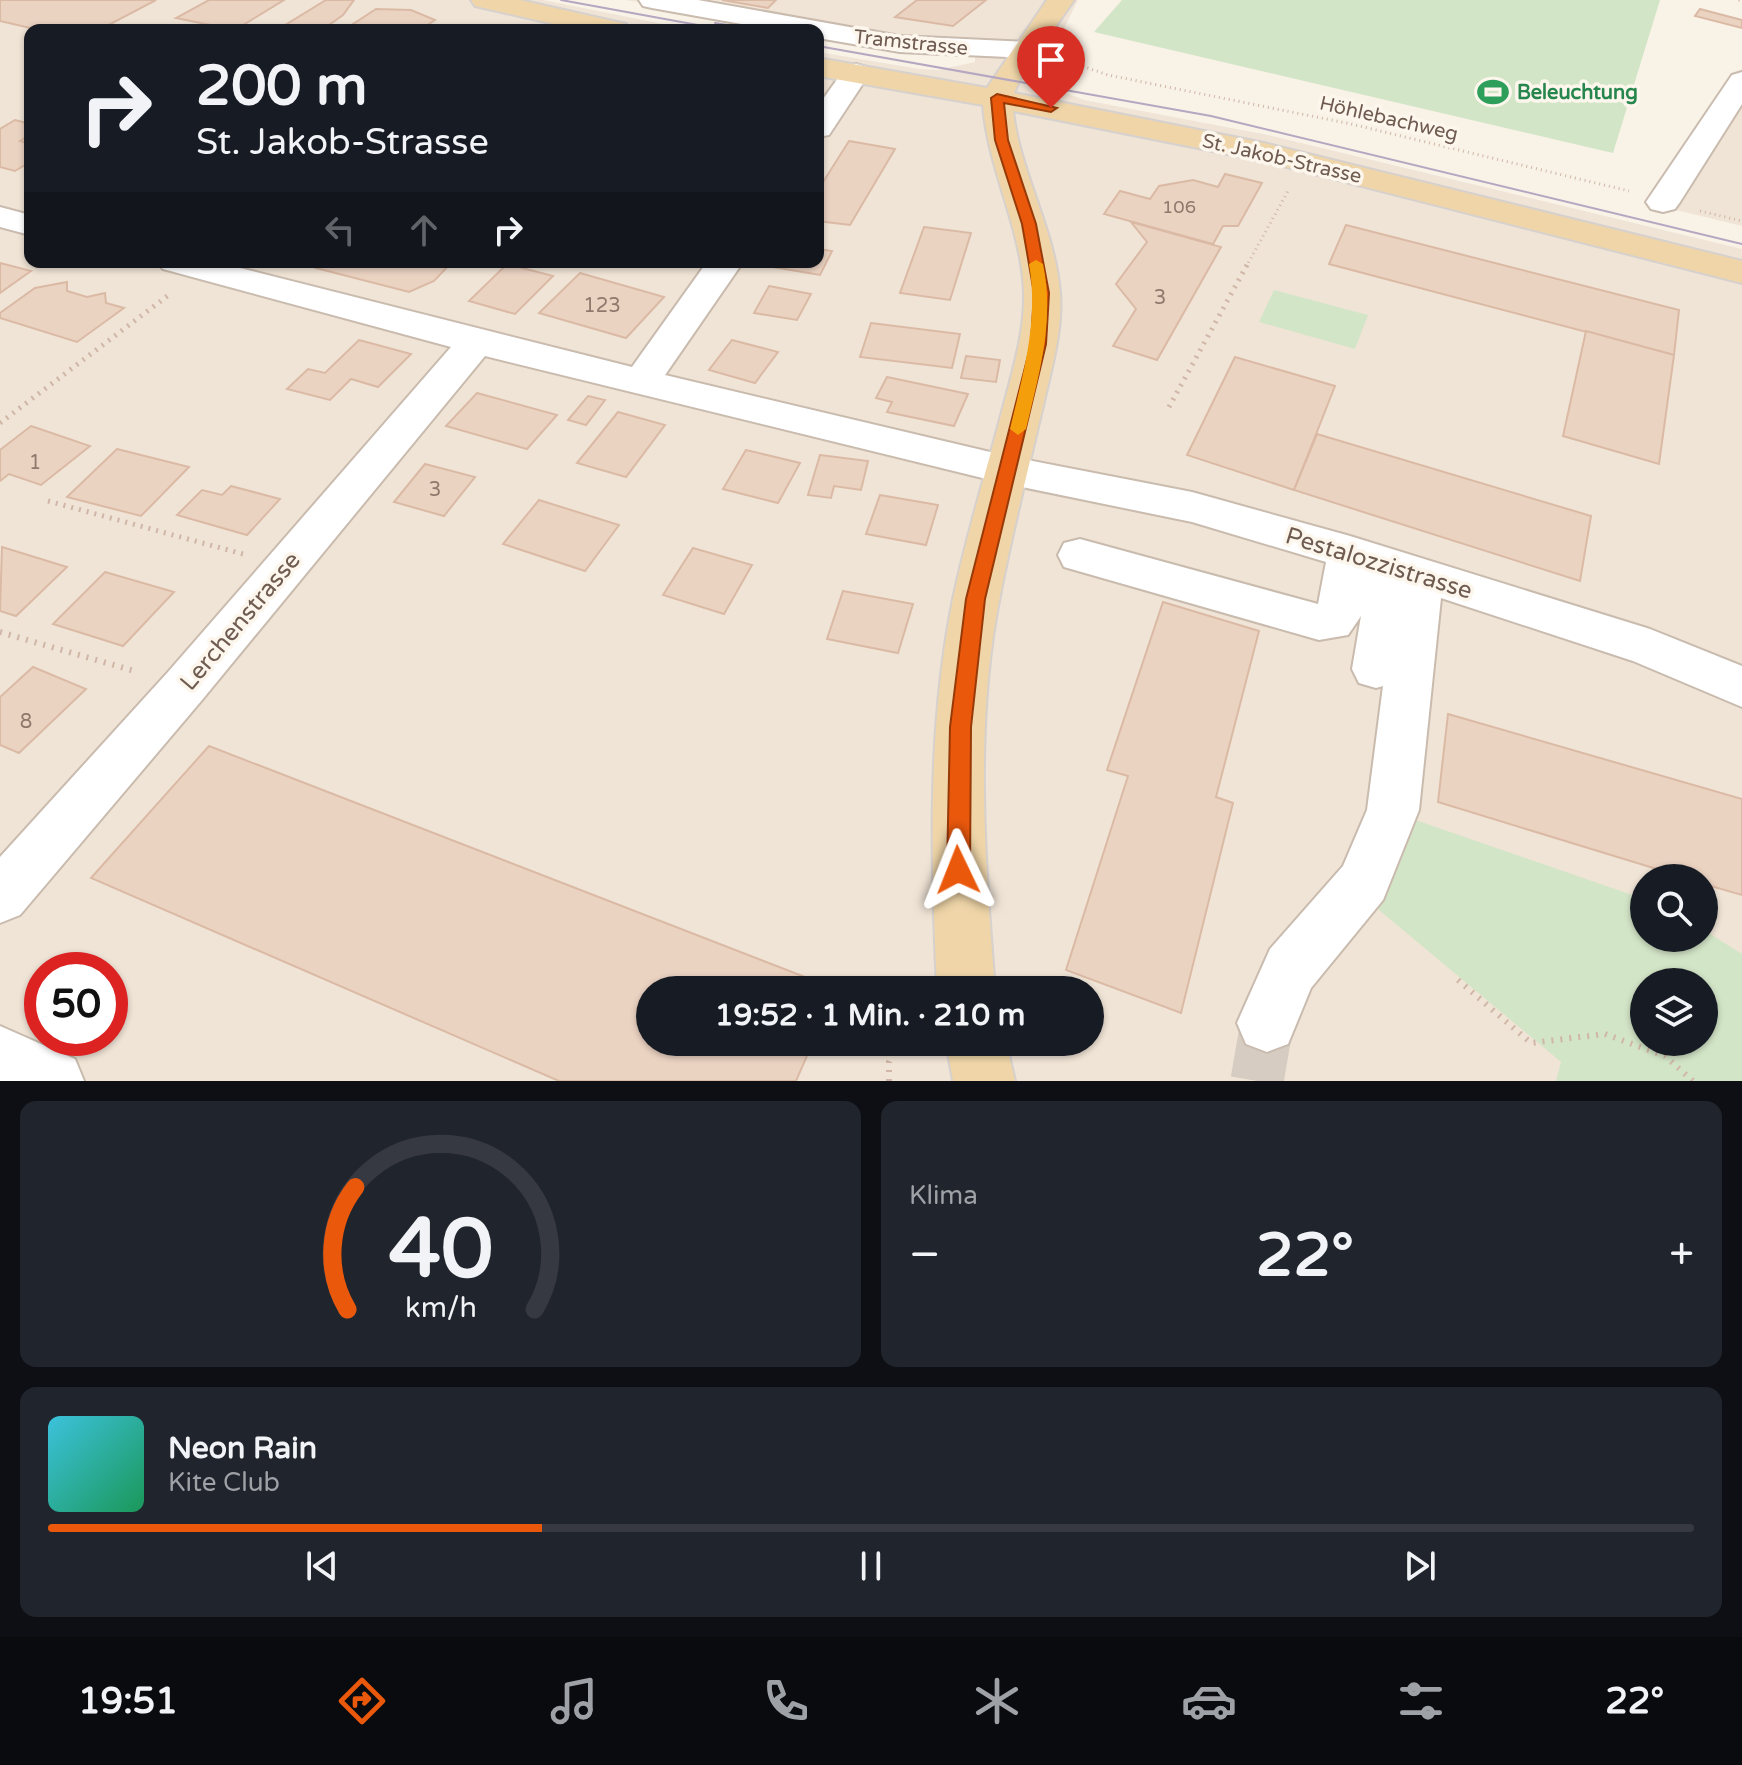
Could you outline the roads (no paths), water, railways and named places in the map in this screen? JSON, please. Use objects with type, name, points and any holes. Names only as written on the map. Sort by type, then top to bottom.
[{"type":"main road","points":[[484,0],[590,24]]},
{"type":"main road","points":[[965,976],[957,841],[960,727],[976,599],[1038,344],[1042,293],[1029,224],[1001,140],[997,98],[1009,73],[1061,0]]},
{"type":"main road","name":"St. Jakob-Strasse","points":[[824,68],[997,98],[1264,152],[1742,272]]},
{"type":"main road","points":[[979,1056],[984,1081]]},
{"type":"street","name":"Tramstrasse","points":[[652,0],[787,24]]},
{"type":"street","name":"Tramstrasse","points":[[824,31],[900,44],[1028,50]]},
{"type":"street","points":[[824,119],[856,73]]},
{"type":"street","points":[[1663,202],[1733,114],[1742,81]]},
{"type":"street","points":[[0,217],[24,223]]},
{"type":"street","name":"Pestalozzistrasse","points":[[197,268],[476,342],[1007,470],[1192,507],[1388,564],[1650,648],[1742,687]]},
{"type":"street","points":[[641,382],[721,268]]},
{"type":"street","name":"Lerchenstrasse","points":[[0,897],[185,686],[476,342]]},
{"type":"street","points":[[1080,555],[1319,622],[1332,622],[1388,564]]},
{"type":"street","points":[[1376,669],[1388,564]]},
{"type":"street","points":[[1267,1023],[1290,969],[1364,882],[1393,810],[1388,564]]},
{"type":"street","points":[[0,1056],[53,1081]]},
{"type":"tunnel","points":[[1257,1081],[1267,1023]]},
{"type":"tram line","points":[[561,0],[692,24]]},
{"type":"tram line","points":[[715,23],[721,24]]},
{"type":"tram line","points":[[824,47],[1211,116],[1742,244]]},
{"type":"place","name":"Beleuchtung","points":[[1493,92]]}]
